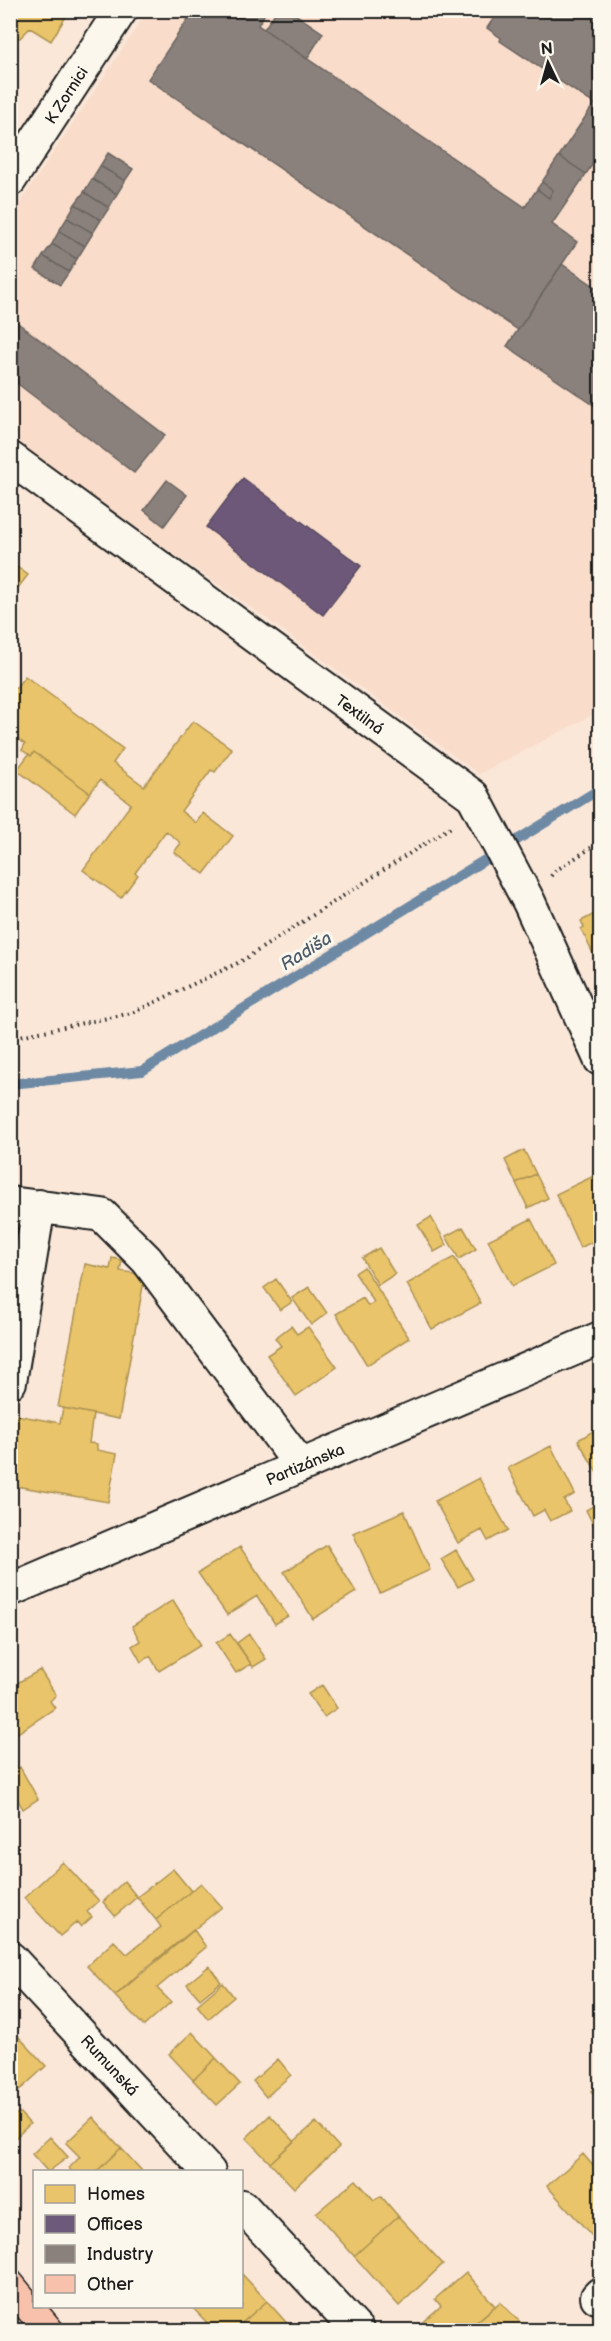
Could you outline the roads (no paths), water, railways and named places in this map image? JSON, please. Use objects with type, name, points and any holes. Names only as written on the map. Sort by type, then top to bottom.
[{"type":"street","name":"K Zornici","points":[[10,180],[121,10]]},
{"type":"street","name":"Textilná","points":[[10,458],[476,803],[529,902],[600,1059]]},
{"type":"street","points":[[10,1382],[25,1205],[102,1215],[147,1260],[301,1466]]},
{"type":"street","name":"Partizánska","points":[[10,1590],[600,1338]]},
{"type":"street","name":"Rumunská","points":[[10,1958],[207,2170]]},
{"type":"street","points":[[243,2207],[357,2331]]},
{"type":"waterway","name":"Radiša","points":[[10,1084],[142,1071],[600,789]]}]
